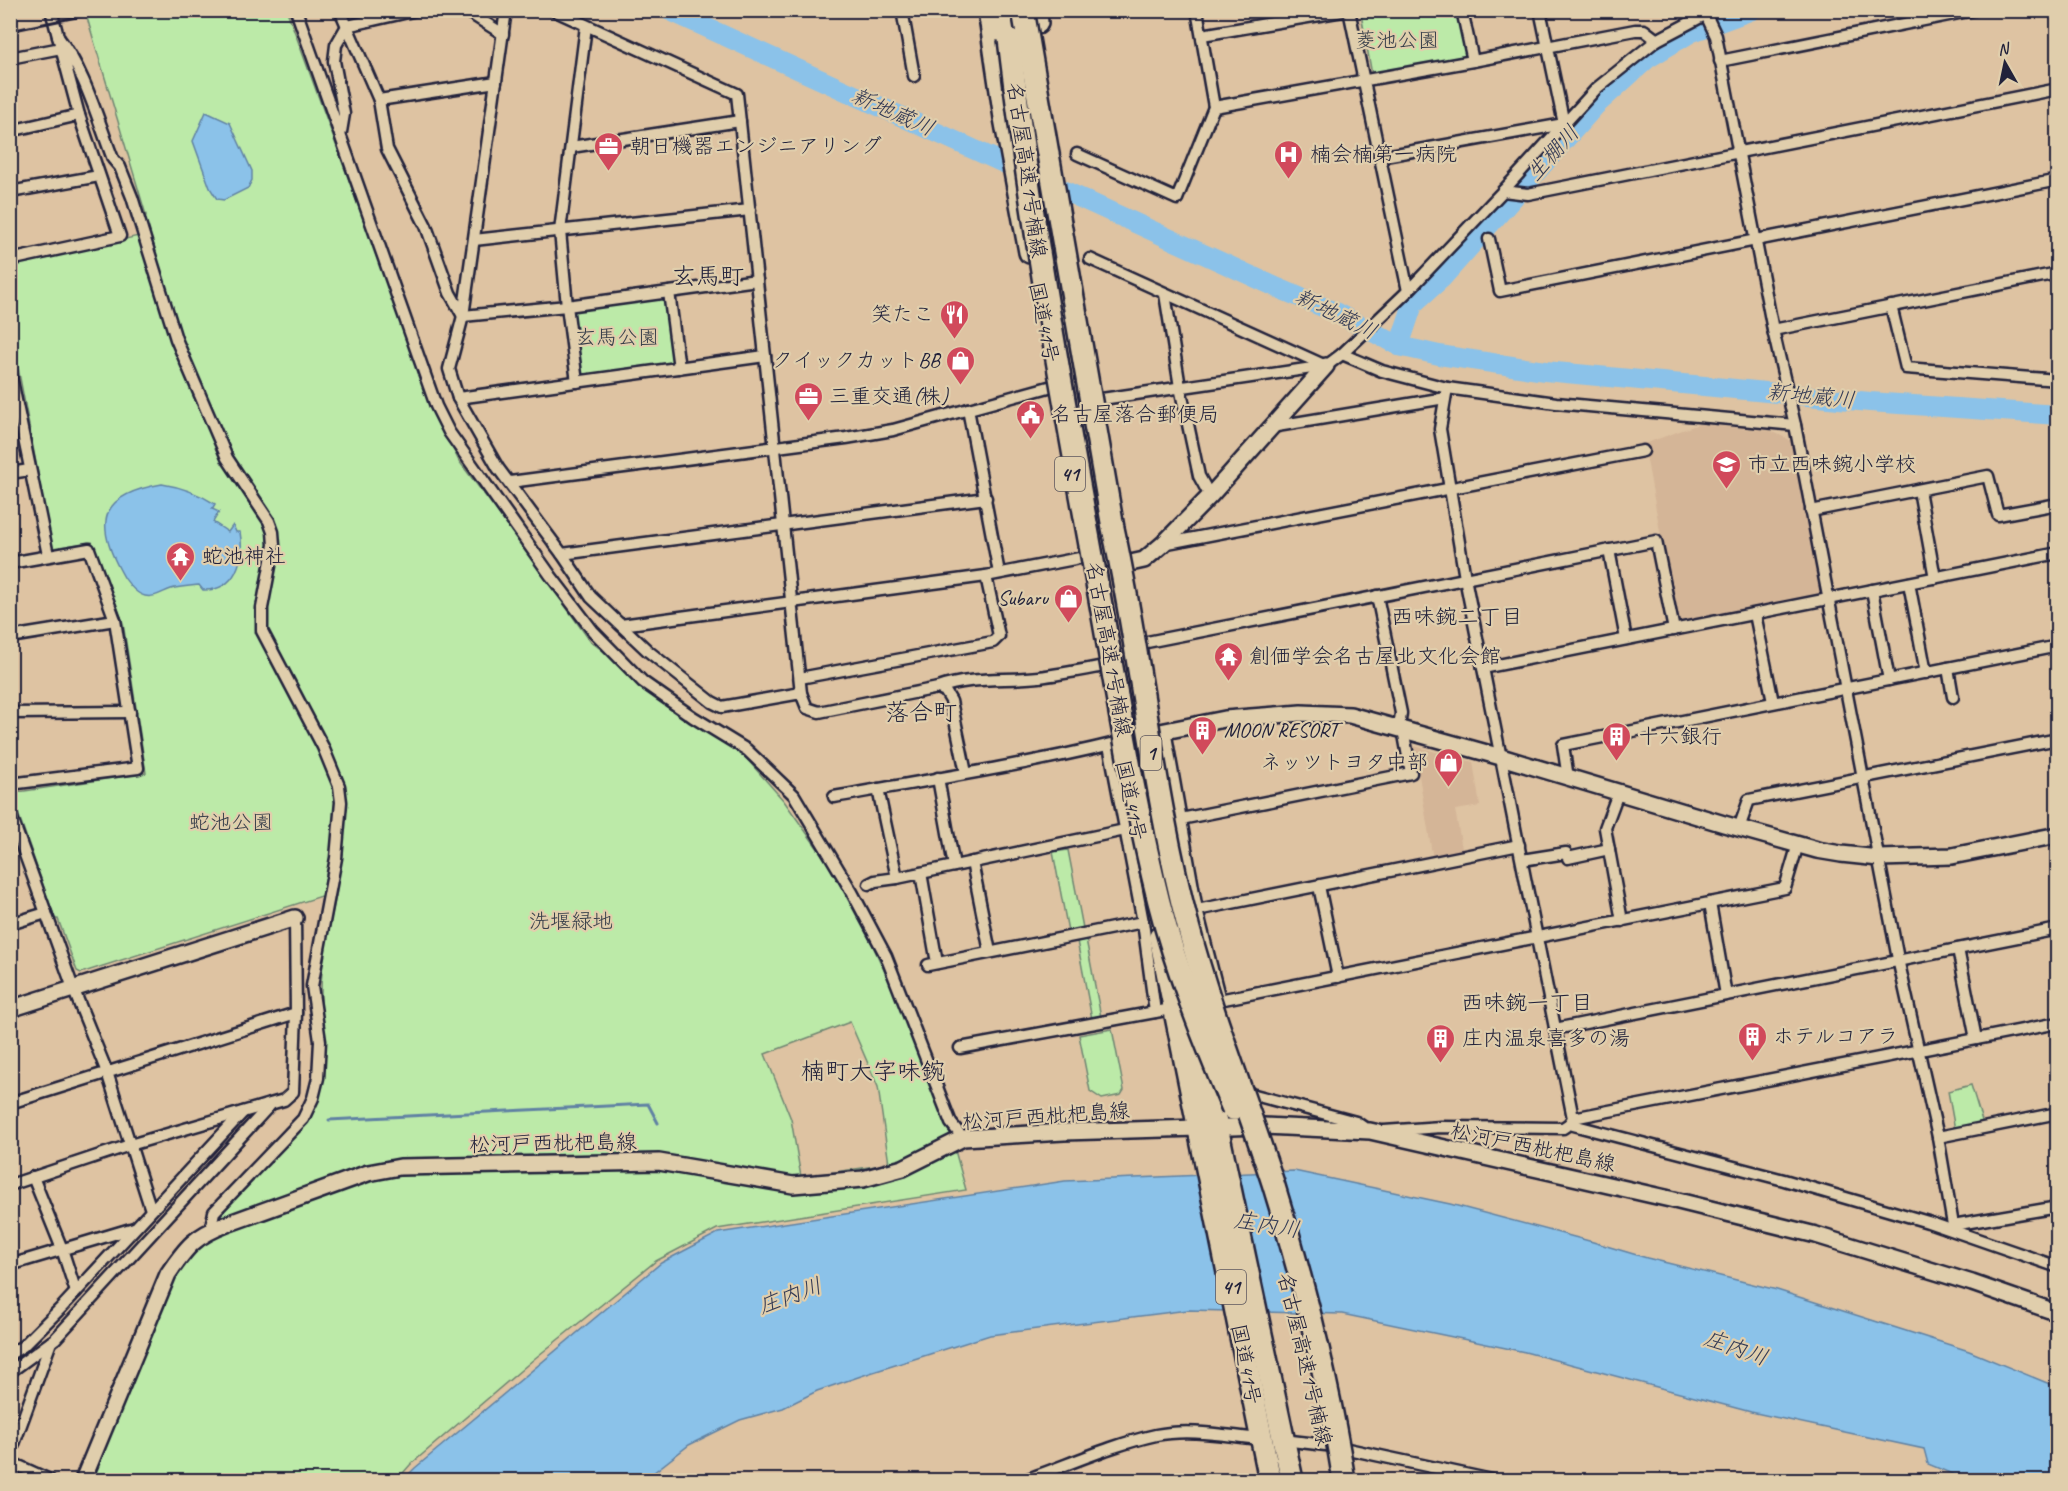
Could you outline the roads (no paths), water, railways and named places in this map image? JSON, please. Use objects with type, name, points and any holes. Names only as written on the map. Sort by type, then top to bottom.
[{"type":"highway","name":"国道41号","points":[[989,10],[1015,142],[1020,206],[1056,385],[1062,434],[1067,440],[1079,498],[1089,508],[1114,744],[1292,1480]]},
{"type":"highway","points":[[994,10],[1015,142]]},
{"type":"highway","name":"名古屋高速1号楠線","points":[[1005,10],[1015,142],[1144,837],[1170,940],[1195,1013],[1237,1119],[1273,1228],[1295,1311],[1332,1480]]},
{"type":"highway","points":[[1015,10],[1067,331],[1096,489],[1103,510],[1113,528]]},
{"type":"highway","name":"国道41号","points":[[1025,10],[1061,219],[1126,564],[1137,644],[1160,732],[1187,908],[1210,1136],[1261,1439],[1270,1480]]},
{"type":"highway","name":"名古屋高速1号楠線","points":[[1025,10],[1113,528],[1127,594],[1165,833],[1208,995],[1272,1182],[1288,1237],[1329,1400],[1344,1480]]},
{"type":"highway","points":[[1036,10],[1051,137],[1061,198],[1061,219]]},
{"type":"highway","points":[[1095,552],[1179,939],[1194,989],[1195,1013]]},
{"type":"main road","points":[[1126,564],[1144,560],[1163,544],[1210,496],[1326,366]]},
{"type":"main road","points":[[1160,732],[1225,718],[1301,713],[1350,715],[1501,757],[1738,828],[1825,851],[1879,858],[1952,856],[2058,835]]},
{"type":"main road","points":[[10,1009],[295,918]]},
{"type":"main road","name":"松河戸西枇杷島線","points":[[82,1480],[168,1274],[184,1250],[196,1239],[210,1231],[368,1173],[400,1167],[659,1162],[793,1185],[863,1179],[903,1168],[963,1138],[1064,1132],[1210,1136],[1264,1126],[1370,1131],[1670,1199],[1816,1235],[1972,1283],[2058,1313]]},
{"type":"street","points":[[10,260],[120,236],[79,115],[51,10]]},
{"type":"street","points":[[296,10],[436,406],[449,432],[593,631],[643,682],[693,717],[747,750],[794,795],[852,892],[886,956],[951,1123],[963,1138]]},
{"type":"street","points":[[340,10],[379,100],[387,149],[426,226],[450,293],[463,316]]},
{"type":"street","points":[[341,135],[344,114],[334,61],[336,45],[347,26],[417,10]]},
{"type":"street","points":[[465,10],[503,34]]},
{"type":"street","points":[[506,10],[463,316],[448,369],[458,398],[498,468],[591,597],[648,651],[712,702],[722,707],[801,693]]},
{"type":"street","points":[[552,10],[737,94],[801,693],[807,708],[819,712],[938,688],[952,683],[981,679],[1038,677],[1104,666]]},
{"type":"street","points":[[903,10],[914,76]]},
{"type":"street","points":[[1077,154],[1177,199],[1214,107],[1197,10]]},
{"type":"street","points":[[1202,35],[1349,10],[1408,291]]},
{"type":"street","points":[[1462,10],[1473,61]]},
{"type":"street","points":[[1540,10],[1564,124]]},
{"type":"street","points":[[1720,61],[1974,10]]},
{"type":"street","points":[[1095,400],[1326,366],[1386,313],[1506,192],[1597,88],[1657,40],[1707,14],[1714,32],[1773,330],[1795,425],[1898,959],[1938,1137],[1953,1228]]},
{"type":"street","points":[[577,382],[560,231],[586,26]]},
{"type":"street","points":[[1214,107],[1635,30],[1644,30],[1657,40]]},
{"type":"street","points":[[10,58],[59,43]]},
{"type":"street","points":[[59,43],[69,52],[85,85],[113,159],[120,167],[132,197],[176,339],[227,458],[269,521],[274,545],[262,608],[262,631],[323,747],[339,786],[341,802],[336,858],[312,986],[320,1041],[318,1078],[313,1098],[303,1119],[214,1212],[210,1231]]},
{"type":"street","points":[[379,100],[496,82]]},
{"type":"street","points":[[1506,192],[1528,194],[2058,89]]},
{"type":"street","points":[[10,130],[79,115]]},
{"type":"street","points":[[571,147],[740,121]]},
{"type":"street","points":[[1379,157],[1564,124]]},
{"type":"street","points":[[10,192],[99,176]]},
{"type":"street","points":[[1489,239],[1500,291],[2058,180]]},
{"type":"street","points":[[474,240],[750,210]]},
{"type":"street","points":[[1090,259],[1326,366]]},
{"type":"street","points":[[1773,330],[2058,273]]},
{"type":"street","points":[[463,316],[567,306],[757,280]]},
{"type":"street","points":[[669,292],[679,368]]},
{"type":"street","points":[[1165,294],[1180,387],[1199,476],[1210,496]]},
{"type":"street","points":[[1891,306],[1906,368],[2058,380]]},
{"type":"street","points":[[1342,354],[1382,371],[1446,393],[1795,425]]},
{"type":"street","points":[[458,398],[765,356]]},
{"type":"street","points":[[11,379],[48,555]]},
{"type":"street","points":[[510,482],[775,448],[893,430],[1056,385]]},
{"type":"street","points":[[1271,428],[1446,393]]},
{"type":"street","points":[[1446,393],[1440,429],[1449,487],[1571,1121]]},
{"type":"street","points":[[968,409],[999,573]]},
{"type":"street","points":[[1163,544],[1643,451]]},
{"type":"street","points":[[10,473],[30,470]]},
{"type":"street","points":[[1811,512],[1988,476],[1998,515],[2058,504]]},
{"type":"street","points":[[1919,490],[1935,578]]},
{"type":"street","points":[[562,554],[986,498]]},
{"type":"street","points":[[1137,644],[1656,541],[1674,630]]},
{"type":"street","points":[[10,563],[89,549],[115,620],[138,768],[10,784]]},
{"type":"street","points":[[1609,550],[1626,639]]},
{"type":"street","points":[[621,625],[986,576],[1095,552],[1126,564]]},
{"type":"street","points":[[1483,668],[2058,553]]},
{"type":"street","points":[[800,678],[993,642],[999,636],[986,576]]},
{"type":"street","points":[[1909,583],[1926,673]]},
{"type":"street","points":[[1872,590],[1889,680]]},
{"type":"street","points":[[1181,819],[1411,773],[1377,596]]},
{"type":"street","points":[[1755,614],[1773,702]]},
{"type":"street","points":[[10,637],[115,620]]},
{"type":"street","points":[[1568,778],[1563,745],[2058,646]]},
{"type":"street","points":[[1948,668],[1953,697]]},
{"type":"street","points":[[938,688],[945,691],[951,701],[966,773]]},
{"type":"street","points":[[10,713],[130,712]]},
{"type":"street","points":[[834,797],[1114,744],[1160,732],[1181,819],[1197,910],[1220,999]]},
{"type":"street","points":[[1738,828],[1749,800],[2058,739]]},
{"type":"street","points":[[960,1048],[1160,1011],[1125,830],[1114,744]]},
{"type":"street","points":[[938,778],[954,866]]},
{"type":"street","points":[[878,789],[897,878]]},
{"type":"street","points":[[1618,793],[1605,828],[1622,921]]},
{"type":"street","points":[[10,813],[15,841],[46,913],[107,1072],[152,1210]]},
{"type":"street","points":[[869,884],[1125,830]]},
{"type":"street","points":[[1798,844],[1785,888],[1205,1003],[1224,1083],[1245,1088],[1251,1094],[1356,1122],[1370,1131],[1441,1127],[1563,1128],[1571,1121],[2058,1023]]},
{"type":"street","points":[[1197,910],[1518,845]]},
{"type":"street","points":[[1522,860],[1566,853],[1568,858],[1609,849]]},
{"type":"street","points":[[972,862],[990,952]]},
{"type":"street","points":[[921,873],[933,964],[1143,922]]},
{"type":"street","points":[[1319,886],[1338,977]]},
{"type":"street","points":[[1710,903],[1725,995]]},
{"type":"street","points":[[10,924],[46,913]]},
{"type":"street","points":[[10,1185],[284,1100],[293,1092],[296,1013],[295,918]]},
{"type":"street","points":[[1555,1029],[2058,929]]},
{"type":"street","points":[[1958,949],[1976,1039]]},
{"type":"street","points":[[10,1103],[296,1013]]},
{"type":"street","points":[[10,1372],[51,1342],[193,1191],[270,1104]]},
{"type":"street","points":[[10,1354],[24,1346],[76,1292],[243,1112]]},
{"type":"street","points":[[1938,1137],[2058,1113]]},
{"type":"street","points":[[1571,1121],[1953,1228],[2058,1267]]},
{"type":"street","points":[[33,1177],[76,1292]]},
{"type":"street","points":[[1953,1228],[2058,1207]]},
{"type":"street","points":[[10,1265],[136,1227]]},
{"type":"street","points":[[10,1455],[51,1342]]},
{"type":"street","points":[[1025,1480],[1157,1435],[1190,1433],[1261,1439]]},
{"type":"street","points":[[1283,1440],[1334,1446],[1492,1480]]},
{"type":"street","points":[[10,1462],[47,1480]]},
{"type":"water","points":[[206,112],[230,123],[252,171],[252,180],[248,188],[224,200],[217,199],[210,188],[193,141]]},
{"type":"water","points":[[162,484],[190,491],[215,504],[212,509],[219,512],[213,522],[228,532],[233,525],[236,532],[240,532],[239,563],[231,579],[223,585],[203,590],[199,585],[181,587],[149,596],[141,595],[124,578],[111,552],[107,536],[106,523],[109,511],[127,494]]},
{"type":"water","name":"庄内川","points":[[1294,1171],[1450,1204],[1647,1258],[1777,1290],[1969,1351],[2057,1387],[2057,1480],[1967,1480],[1928,1464],[1924,1449],[1751,1412],[1525,1352],[1342,1314],[1188,1310],[990,1335],[817,1391],[783,1408],[740,1420],[689,1445],[644,1480],[403,1480],[661,1263],[718,1233],[1065,1181]]},
{"type":"waterway","name":"新地蔵川","points":[[668,10],[1337,313],[1399,346],[1439,355],[1545,371],[1870,402],[2058,415]]},
{"type":"waterway","name":"生棚川","points":[[1399,346],[1413,304],[1442,278],[1595,106],[1647,59],[1692,32],[1752,10]]},
{"type":"waterway","points":[[329,1120],[648,1104],[658,1123]]},
{"type":"railway","points":[[10,31],[110,10]]},
{"type":"place","name":"朝日機器エンジニアリング","points":[[609,172]]},
{"type":"place","name":"楠会楠第一病院","points":[[1289,180]]},
{"type":"place","name":"笑たこ","points":[[955,340]]},
{"type":"place","name":"クイックカットBB","points":[[961,386]]},
{"type":"place","name":"三重交通(株)","points":[[808,422]]},
{"type":"place","name":"名古屋落合郵便局","points":[[1030,440]]},
{"type":"place","name":"市立西味鋺小学校","points":[[1727,490]]},
{"type":"place","name":"蛇池神社","points":[[181,582]]},
{"type":"place","name":"Subaru","points":[[1069,624]]},
{"type":"place","name":"創価学会名古屋北文化会館","points":[[1228,682]]},
{"type":"place","name":"MOON RESORT","points":[[1203,756]]},
{"type":"place","name":"十六銀行","points":[[1617,762]]},
{"type":"place","name":"ネッツトヨタ中部","points":[[1449,788]]},
{"type":"place","name":"ホテルコアラ","points":[[1752,1062]]},
{"type":"place","name":"庄内温泉喜多の湯","points":[[1441,1064]]},
{"type":"district","name":"玄馬町","points":[[708,276]]},
{"type":"district","name":"西味鋺二丁目","points":[[1457,617]]},
{"type":"district","name":"落合町","points":[[921,712]]},
{"type":"district","name":"西味鋺一丁目","points":[[1527,1003]]},
{"type":"district","name":"楠町大字味鋺","points":[[873,1071]]},
{"type":"park label","name":"菱池公園","points":[[1397,40]]},
{"type":"park label","name":"玄馬公園","points":[[617,337]]},
{"type":"park label","name":"蛇池公園","points":[[231,822]]},
{"type":"park label","name":"洗堰緑地","points":[[571,921]]}]
